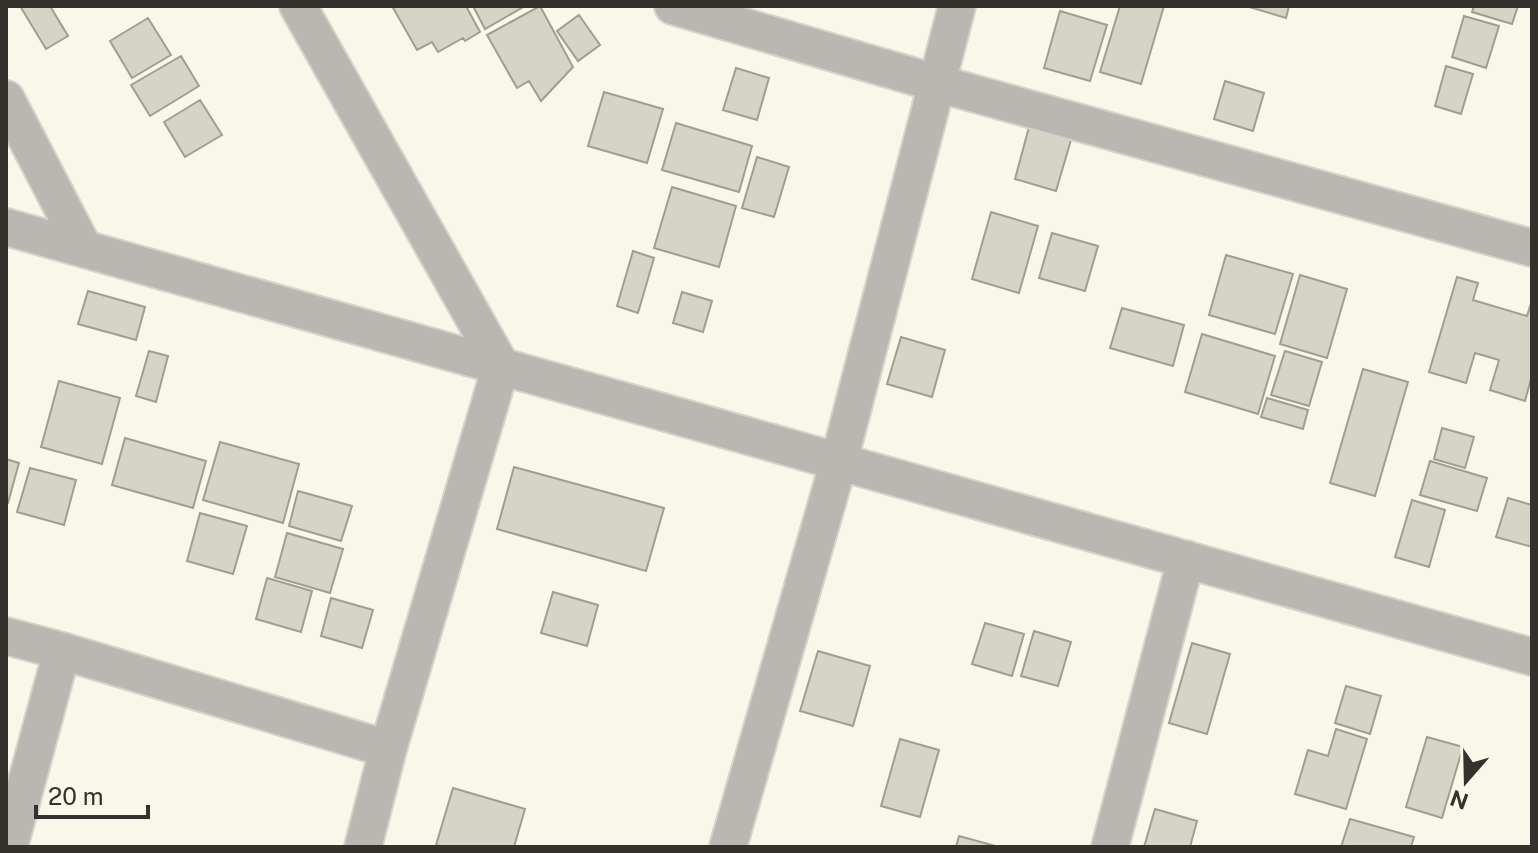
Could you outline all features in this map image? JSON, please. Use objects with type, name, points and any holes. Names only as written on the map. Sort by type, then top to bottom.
[{"type":"street","points":[[298,6],[501,366],[388,749],[363,847]]},
{"type":"street","points":[[673,6],[936,83],[1532,248]]},
{"type":"street","points":[[728,847],[839,461],[957,6]]},
{"type":"street","points":[[6,99],[84,249]]},
{"type":"street","points":[[6,227],[1532,657]]},
{"type":"street","points":[[1110,847],[1186,559]]},
{"type":"street","points":[[6,636],[388,749]]},
{"type":"street","points":[[9,847],[62,651]]},
{"type":"building","points":[[20,6],[50,6],[68,36],[46,49]]},
{"type":"building","points":[[392,6],[466,6],[480,32],[438,52],[432,42],[417,50]]},
{"type":"building","points":[[473,6],[525,6],[485,29]]},
{"type":"building","points":[[540,6],[573,67],[541,101],[529,81],[517,88],[487,35]]},
{"type":"building","points":[[1120,6],[1164,6],[1141,84],[1100,72]]},
{"type":"building","points":[[1246,6],[1289,6],[1286,18]]},
{"type":"building","points":[[1474,6],[1518,6],[1512,24],[1472,12]]},
{"type":"building","points":[[1060,11],[1107,25],[1090,81],[1044,68]]},
{"type":"building","points":[[579,15],[600,45],[578,61],[557,31]]},
{"type":"building","points":[[1464,16],[1499,26],[1486,68],[1452,57]]},
{"type":"building","points":[[148,18],[171,55],[132,78],[110,41]]},
{"type":"building","points":[[181,56],[199,86],[150,116],[131,85]]},
{"type":"building","points":[[1446,66],[1473,74],[1461,114],[1435,106]]},
{"type":"building","points":[[736,68],[769,78],[757,120],[723,110]]},
{"type":"building","points":[[1225,81],[1264,93],[1253,131],[1214,119]]},
{"type":"building","points":[[604,92],[663,109],[647,163],[588,146]]},
{"type":"building","points":[[200,100],[222,135],[185,157],[164,122]]},
{"type":"building","points":[[676,123],[752,146],[739,192],[662,170]]},
{"type":"building","points":[[1029,127],[1071,140],[1056,191],[1015,179]]},
{"type":"building","points":[[757,157],[789,167],[774,217],[742,208]]},
{"type":"building","points":[[672,187],[736,206],[719,267],[654,248]]},
{"type":"building","points":[[991,212],[1038,226],[1019,293],[972,279]]},
{"type":"building","points":[[1052,233],[1098,246],[1085,291],[1039,278]]},
{"type":"building","points":[[633,251],[654,258],[638,313],[617,306]]},
{"type":"building","points":[[1226,255],[1293,274],[1275,334],[1209,315]]},
{"type":"building","points":[[1300,275],[1347,289],[1327,358],[1280,344]]},
{"type":"building","points":[[1457,277],[1478,283],[1473,300],[1527,316],[1532,300],[1532,375],[1525,401],[1490,390],[1499,360],[1475,353],[1466,383],[1429,372]]},
{"type":"building","points":[[88,291],[145,307],[136,340],[78,324]]},
{"type":"building","points":[[682,292],[712,301],[703,332],[673,323]]},
{"type":"building","points":[[1122,308],[1184,325],[1173,366],[1110,348]]},
{"type":"building","points":[[1202,334],[1275,356],[1258,414],[1185,392]]},
{"type":"building","points":[[901,337],[945,350],[932,397],[887,384]]},
{"type":"building","points":[[149,351],[168,356],[156,402],[136,396]]},
{"type":"building","points":[[1285,351],[1322,362],[1309,406],[1271,395]]},
{"type":"building","points":[[1363,369],[1408,382],[1375,496],[1330,483]]},
{"type":"building","points":[[59,381],[120,398],[102,464],[41,447]]},
{"type":"building","points":[[1267,398],[1308,410],[1303,429],[1261,417]]},
{"type":"building","points":[[1442,428],[1474,437],[1465,468],[1434,459]]},
{"type":"building","points":[[125,438],[206,461],[193,508],[112,485]]},
{"type":"building","points":[[220,442],[299,464],[283,523],[203,500]]},
{"type":"building","points":[[6,459],[19,463],[8,503],[6,503]]},
{"type":"building","points":[[1430,461],[1487,478],[1477,511],[1420,495]]},
{"type":"building","points":[[514,467],[664,508],[646,571],[497,529]]},
{"type":"building","points":[[30,468],[76,480],[64,525],[17,512]]},
{"type":"building","points":[[298,491],[352,506],[341,541],[289,526]]},
{"type":"building","points":[[1508,498],[1532,505],[1532,547],[1496,537]]},
{"type":"building","points":[[1412,500],[1445,510],[1429,567],[1395,557]]},
{"type":"building","points":[[200,513],[247,526],[233,574],[187,561]]},
{"type":"building","points":[[287,533],[343,549],[330,593],[275,577]]},
{"type":"building","points":[[267,578],[312,591],[301,632],[256,619]]},
{"type":"building","points":[[553,592],[598,605],[587,646],[541,633]]},
{"type":"building","points":[[331,598],[373,610],[362,648],[321,636]]},
{"type":"building","points":[[985,623],[1024,634],[1012,676],[972,664]]},
{"type":"building","points":[[1034,631],[1071,642],[1058,686],[1021,676]]},
{"type":"building","points":[[1192,643],[1230,654],[1207,734],[1169,723]]},
{"type":"building","points":[[818,651],[870,666],[853,726],[800,711]]},
{"type":"building","points":[[1346,686],[1381,696],[1370,734],[1335,723]]},
{"type":"building","points":[[1336,729],[1367,739],[1346,809],[1295,794],[1308,750],[1328,756]]},
{"type":"building","points":[[1427,737],[1463,747],[1442,818],[1406,807]]},
{"type":"building","points":[[900,739],[939,750],[920,817],[881,806]]},
{"type":"building","points":[[453,788],[525,809],[514,847],[436,845]]},
{"type":"building","points":[[1155,809],[1197,821],[1190,847],[1144,847]]},
{"type":"building","points":[[1350,819],[1414,837],[1411,847],[1341,847]]},
{"type":"building","points":[[959,836],[999,847],[956,847]]}]
